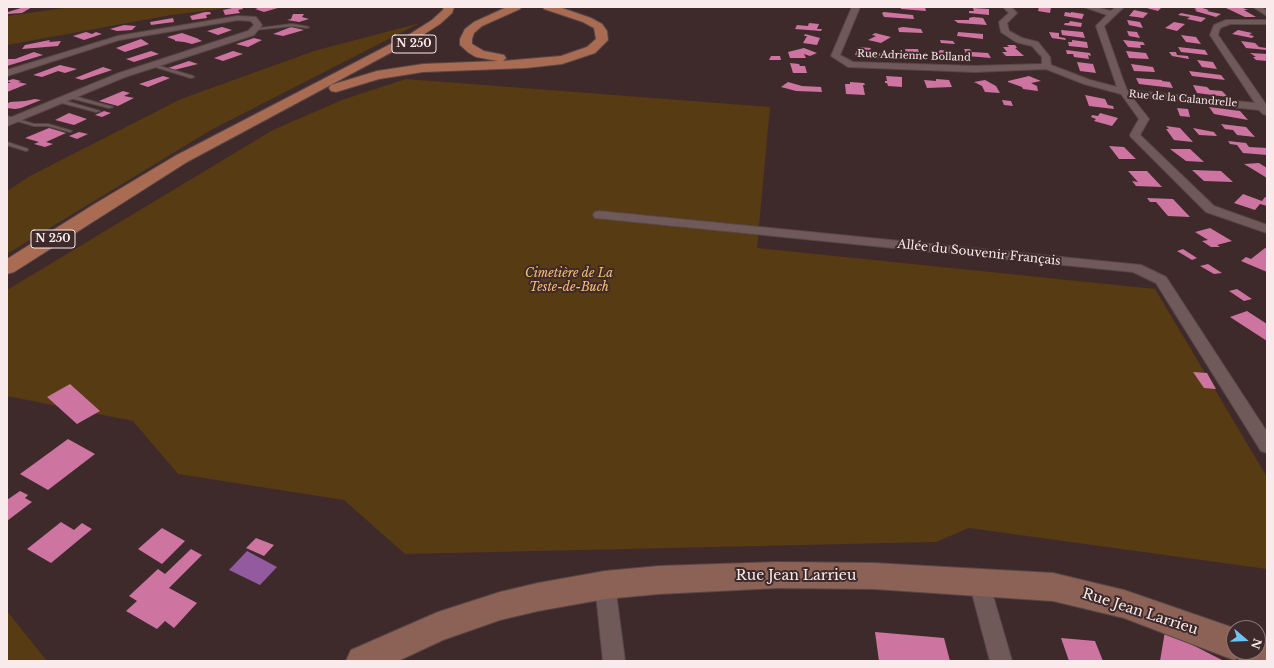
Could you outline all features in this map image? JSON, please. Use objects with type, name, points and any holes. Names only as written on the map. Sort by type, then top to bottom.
[{"type":"main road","points":[[315,87],[414,36],[436,22],[448,10],[449,7]]},
{"type":"main road","points":[[516,7],[478,24],[470,31],[466,39],[466,45],[480,54],[496,58],[533,60],[556,57],[575,51],[585,46],[592,40],[593,34],[589,27],[545,8]]},
{"type":"main road","points":[[460,26],[516,7]]},
{"type":"main road","points":[[254,119],[357,80],[423,68],[545,63],[576,56],[591,50],[602,40],[601,31],[598,26],[587,20],[545,8]]},
{"type":"main road","name":"N 250","points":[[7,268],[99,209],[174,164],[254,119],[315,87],[440,34]]},
{"type":"street","name":"Rue Adrienne Bolland","points":[[856,7],[835,56],[851,65],[974,69],[1047,66]]},
{"type":"street","points":[[1006,7],[1013,13],[1003,22],[1006,32],[1019,40],[1035,44],[1046,57],[1047,66],[1087,82],[1124,92]]},
{"type":"street","points":[[1088,7],[1112,14]]},
{"type":"street","points":[[1120,7],[1100,26],[1118,80],[1124,92]]},
{"type":"street","points":[[1257,7],[1267,14]]},
{"type":"street","points":[[7,73],[118,38],[238,18],[253,19],[258,25],[250,33],[122,76],[7,123]]},
{"type":"street","points":[[1265,110],[1214,35],[1217,27],[1229,22],[1267,22]]},
{"type":"street","name":"Rue de la Calandrelle","points":[[1124,92],[1265,110]]},
{"type":"street","name":"Rue de la Calandrelle","points":[[1124,92],[1144,119],[1135,135],[1210,209],[1267,229]]},
{"type":"street","name":"Allée du Souvenir Français","points":[[599,215],[1136,268],[1161,280],[1267,446]]},
{"type":"street","name":"Rue Jean Larrieu","points":[[362,661],[438,627],[500,606],[538,597],[605,585],[659,580],[778,575],[846,575],[1053,587],[1096,596],[1152,613],[1226,641]]},
{"type":"street","points":[[979,582],[1001,661]]},
{"type":"street","points":[[605,585],[614,661]]},
{"type":"lane","points":[[254,29],[292,25],[307,27]]},
{"type":"lane","points":[[153,65],[192,77]]},
{"type":"lane","points":[[72,97],[111,107]]},
{"type":"lane","points":[[60,102],[98,111]]},
{"type":"lane","points":[[7,117],[34,125],[48,125],[70,131]]},
{"type":"lane","points":[[7,144],[26,150]]},
{"type":"green space","points":[[71,7],[236,7],[171,15],[7,45],[7,16]]},
{"type":"green space","points":[[420,23],[211,130],[7,254],[7,191],[30,176],[181,99],[314,51]]},
{"type":"green space","name":"Cimetière de La Teste-de-Buch","points":[[406,79],[770,107],[757,248],[1155,289],[1267,477],[1267,569],[969,528],[936,542],[405,554],[344,500],[178,474],[133,421],[7,396],[7,290],[273,130],[342,100]]},
{"type":"green space","points":[[7,611],[47,661],[7,661]]},
{"type":"shaded area","points":[[247,551],[277,567],[260,585],[229,570]]},
{"type":"building","points":[[24,7],[32,7],[22,13],[7,14],[8,12]]},
{"type":"building","points":[[242,7],[243,9],[238,10],[240,13],[225,15],[223,10]]},
{"type":"building","points":[[262,7],[281,7],[264,12],[255,9]]},
{"type":"building","points":[[900,7],[925,7],[926,11],[901,9]]},
{"type":"building","points":[[1039,7],[1051,7],[1050,13],[1038,11]]},
{"type":"building","points":[[1143,7],[1162,7],[1158,11]]},
{"type":"building","points":[[1199,7],[1209,10],[1207,11],[1221,14],[1216,17],[1195,11],[1197,10],[1194,9]]},
{"type":"building","points":[[973,8],[989,9],[989,15],[969,13],[969,11],[974,11]]},
{"type":"building","points":[[1226,8],[1243,8],[1248,10],[1244,10],[1256,17],[1245,17]]},
{"type":"building","points":[[1134,10],[1148,13],[1143,18],[1129,16]]},
{"type":"building","points":[[210,12],[211,14],[206,15],[207,18],[192,20],[190,16]]},
{"type":"building","points":[[1065,12],[1084,14],[1082,19],[1064,16]]},
{"type":"building","points":[[882,13],[913,15],[914,19],[884,17]]},
{"type":"building","points":[[1181,13],[1206,18],[1201,22],[1187,19],[1190,17],[1178,15]]},
{"type":"building","points":[[293,14],[304,14],[302,17],[309,19],[299,22],[287,20],[291,19]]},
{"type":"building","points":[[173,18],[174,22],[151,25],[150,22]]},
{"type":"building","points":[[969,18],[983,18],[987,25],[958,23],[954,20],[969,20]]},
{"type":"building","points":[[1127,20],[1140,22],[1143,28],[1129,25]]},
{"type":"building","points":[[1070,21],[1082,23],[1081,27],[1064,25]]},
{"type":"building","points":[[1174,22],[1185,24],[1177,31],[1165,28]]},
{"type":"building","points":[[809,23],[819,24],[817,29],[822,29],[821,31],[795,29],[797,25],[808,26]]},
{"type":"building","points":[[124,25],[136,26],[132,30],[117,31],[110,29]]},
{"type":"building","points":[[222,27],[232,30],[218,35],[207,31]]},
{"type":"building","points":[[291,27],[304,30],[283,36],[273,34]]},
{"type":"building","points":[[903,27],[921,29],[923,33],[899,32],[898,28]]},
{"type":"building","points":[[1061,30],[1083,32],[1085,38],[1062,35]]},
{"type":"building","points":[[1238,30],[1252,33],[1249,35],[1254,36],[1252,38],[1232,34]]},
{"type":"building","points":[[1127,31],[1137,32],[1140,38],[1129,36]]},
{"type":"building","points":[[86,32],[92,34],[96,32],[102,34],[84,40],[73,36]]},
{"type":"building","points":[[958,32],[983,34],[983,39],[957,36]]},
{"type":"building","points":[[1049,32],[1059,33],[1059,37],[1065,38],[1066,40],[1052,38]]},
{"type":"building","points":[[182,33],[202,41],[192,44],[175,41],[167,37]]},
{"type":"building","points":[[875,33],[891,37],[881,43],[868,40],[876,36],[872,35]]},
{"type":"building","points":[[805,34],[820,38],[817,45],[803,43],[807,36],[804,36]]},
{"type":"building","points":[[1181,35],[1196,37],[1201,44],[1186,42]]},
{"type":"building","points":[[254,38],[262,40],[248,47],[236,44]]},
{"type":"building","points":[[141,39],[149,44],[125,52],[116,48]]},
{"type":"building","points":[[50,40],[49,42],[61,41],[58,46],[22,49],[25,45]]},
{"type":"building","points":[[940,40],[953,41],[955,44],[941,43]]},
{"type":"building","points":[[1072,40],[1087,42],[1088,48],[1069,46],[1068,42],[1072,42]]},
{"type":"building","points":[[1123,40],[1143,42],[1145,45],[1140,45],[1141,48],[1128,47]]},
{"type":"building","points":[[1241,41],[1255,43],[1259,47],[1267,48],[1267,50],[1246,48]]},
{"type":"building","points":[[1007,45],[1015,45],[1017,48],[1015,48],[1024,56],[1006,56],[1002,52],[1007,52],[1003,47],[1009,47]]},
{"type":"building","points":[[858,47],[871,48],[870,50],[876,53],[883,54],[882,59],[855,55]]},
{"type":"building","points":[[1178,47],[1205,50],[1208,55],[1181,52]]},
{"type":"building","points":[[804,48],[817,53],[810,56],[804,54],[806,58],[790,58],[788,52]]},
{"type":"building","points":[[905,49],[918,49],[921,59],[900,57],[898,52],[906,53]]},
{"type":"building","points":[[964,49],[970,49],[972,52],[988,53],[991,58],[967,56]]},
{"type":"building","points":[[940,50],[951,51],[955,60],[935,59],[933,54],[937,54]]},
{"type":"building","points":[[1066,50],[1090,53],[1091,56],[1088,55],[1089,59],[1074,57],[1073,54],[1067,54]]},
{"type":"building","points":[[151,51],[159,54],[134,62],[126,59]]},
{"type":"building","points":[[233,51],[243,54],[223,61],[214,58]]},
{"type":"building","points":[[1126,51],[1146,53],[1149,59],[1129,58]]},
{"type":"building","points":[[34,52],[43,55],[7,66],[7,59],[15,59]]},
{"type":"building","points":[[1169,52],[1176,52],[1177,55],[1188,56],[1189,59],[1172,56]]},
{"type":"building","points":[[1250,53],[1267,54],[1267,61],[1256,60],[1253,57],[1256,57]]},
{"type":"building","points":[[771,56],[780,56],[781,60],[769,60]]},
{"type":"building","points":[[1197,60],[1213,62],[1217,69],[1202,67]]},
{"type":"building","points":[[189,61],[198,64],[174,70],[168,68]]},
{"type":"building","points":[[1077,62],[1093,64],[1096,73],[1080,71]]},
{"type":"building","points":[[790,63],[805,66],[807,73],[793,73]]},
{"type":"building","points":[[1131,64],[1153,67],[1155,72],[1134,71]]},
{"type":"building","points":[[60,65],[77,69],[65,73],[58,71],[42,77],[33,75]]},
{"type":"building","points":[[103,67],[112,70],[82,80],[75,78]]},
{"type":"building","points":[[1189,71],[1221,75],[1225,80],[1192,76]]},
{"type":"building","points":[[163,76],[170,78],[148,87],[139,84]]},
{"type":"building","points":[[886,76],[902,77],[902,87],[888,86],[887,83],[885,83],[885,81],[887,81]]},
{"type":"building","points":[[1029,76],[1041,81],[1031,83],[1037,86],[1038,91],[1023,89],[1022,87],[1008,82],[1008,81]]},
{"type":"building","points":[[1136,78],[1170,82],[1173,88],[1139,84]]},
{"type":"building","points":[[13,79],[27,84],[7,92],[7,83],[11,83],[7,81]]},
{"type":"building","points":[[936,79],[949,80],[952,87],[927,88],[924,80],[936,81]]},
{"type":"building","points":[[985,80],[996,86],[1000,93],[985,92],[982,86],[974,82]]},
{"type":"building","points":[[788,82],[802,86],[821,87],[822,92],[796,91],[781,87]]},
{"type":"building","points":[[850,82],[864,83],[865,95],[846,94],[845,84],[850,84]]},
{"type":"building","points":[[1193,85],[1207,87],[1210,90],[1222,91],[1228,97],[1197,93]]},
{"type":"building","points":[[123,91],[130,93],[124,96],[134,98],[118,106],[99,101]]},
{"type":"building","points":[[1085,95],[1105,99],[1108,105],[1113,106],[1114,109],[1089,106]]},
{"type":"building","points":[[35,99],[41,100],[21,108],[7,108],[7,104],[10,102]]},
{"type":"building","points":[[1002,100],[1011,101],[1013,106],[1004,105]]},
{"type":"building","points":[[1209,107],[1240,111],[1248,120],[1214,114]]},
{"type":"building","points":[[1177,108],[1188,109],[1190,117],[1180,116]]},
{"type":"building","points":[[104,111],[111,113],[102,117],[95,115]]},
{"type":"building","points":[[69,113],[87,119],[74,125],[55,120]]},
{"type":"building","points":[[1100,113],[1118,118],[1112,126],[1094,121],[1096,119],[1091,117],[1092,115],[1098,116]]},
{"type":"building","points":[[1221,124],[1246,127],[1255,137],[1237,135],[1233,130],[1225,129]]},
{"type":"building","points":[[1166,126],[1180,128],[1193,142],[1174,140],[1166,129],[1169,129]]},
{"type":"building","points":[[49,128],[66,133],[46,142],[53,144],[45,147],[34,144],[39,142],[25,138]]},
{"type":"building","points":[[1193,128],[1214,132],[1217,136],[1199,135]]},
{"type":"building","points":[[79,132],[88,134],[77,139],[69,136]]},
{"type":"building","points":[[1228,141],[1246,143],[1249,147],[1267,148],[1267,155],[1243,153],[1237,145],[1230,144]]},
{"type":"building","points":[[1109,146],[1124,147],[1136,159],[1119,159]]},
{"type":"building","points":[[1170,149],[1190,149],[1204,162],[1186,161]]},
{"type":"building","points":[[1259,163],[1267,168],[1267,178],[1244,164]]},
{"type":"building","points":[[1192,170],[1221,171],[1233,182],[1204,181]]},
{"type":"building","points":[[1128,171],[1147,171],[1162,187],[1136,186],[1132,181],[1138,182]]},
{"type":"building","points":[[1243,194],[1262,201],[1265,197],[1267,198],[1267,206],[1260,204],[1255,210],[1234,203]]},
{"type":"building","points":[[1147,198],[1173,199],[1190,217],[1168,216],[1156,202],[1150,202]]},
{"type":"building","points":[[1210,228],[1232,241],[1217,245],[1220,247],[1211,247],[1202,241],[1208,240],[1195,232]]},
{"type":"building","points":[[1265,248],[1267,249],[1267,272],[1241,261],[1246,257],[1251,259]]},
{"type":"building","points":[[1183,249],[1197,258],[1192,260],[1177,251]]},
{"type":"building","points":[[1208,264],[1222,273],[1214,274],[1200,266]]},
{"type":"building","points":[[1237,289],[1252,299],[1244,301],[1229,291]]},
{"type":"building","points":[[1247,311],[1267,324],[1267,341],[1230,317]]},
{"type":"building","points":[[1193,372],[1207,373],[1216,389],[1204,388]]},
{"type":"building","points":[[70,384],[100,411],[77,424],[47,397]]},
{"type":"building","points":[[68,439],[95,454],[48,490],[20,474]]},
{"type":"building","points":[[20,491],[28,495],[25,498],[32,502],[7,521],[7,500]]},
{"type":"building","points":[[61,522],[74,530],[82,523],[92,529],[51,563],[27,549]]},
{"type":"building","points":[[162,528],[185,541],[162,564],[138,549]]},
{"type":"building","points":[[256,538],[274,545],[264,556],[246,548]]},
{"type":"building","points":[[191,549],[202,555],[169,588],[197,603],[174,628],[165,621],[157,629],[126,611],[137,601],[129,596],[158,569],[165,574]]},
{"type":"building","points":[[1165,631],[1222,660],[1222,661],[1160,661]]},
{"type":"building","points":[[875,632],[944,638],[950,661],[879,661]]},
{"type":"building","points":[[1061,638],[1095,641],[1103,661],[1069,661]]}]
